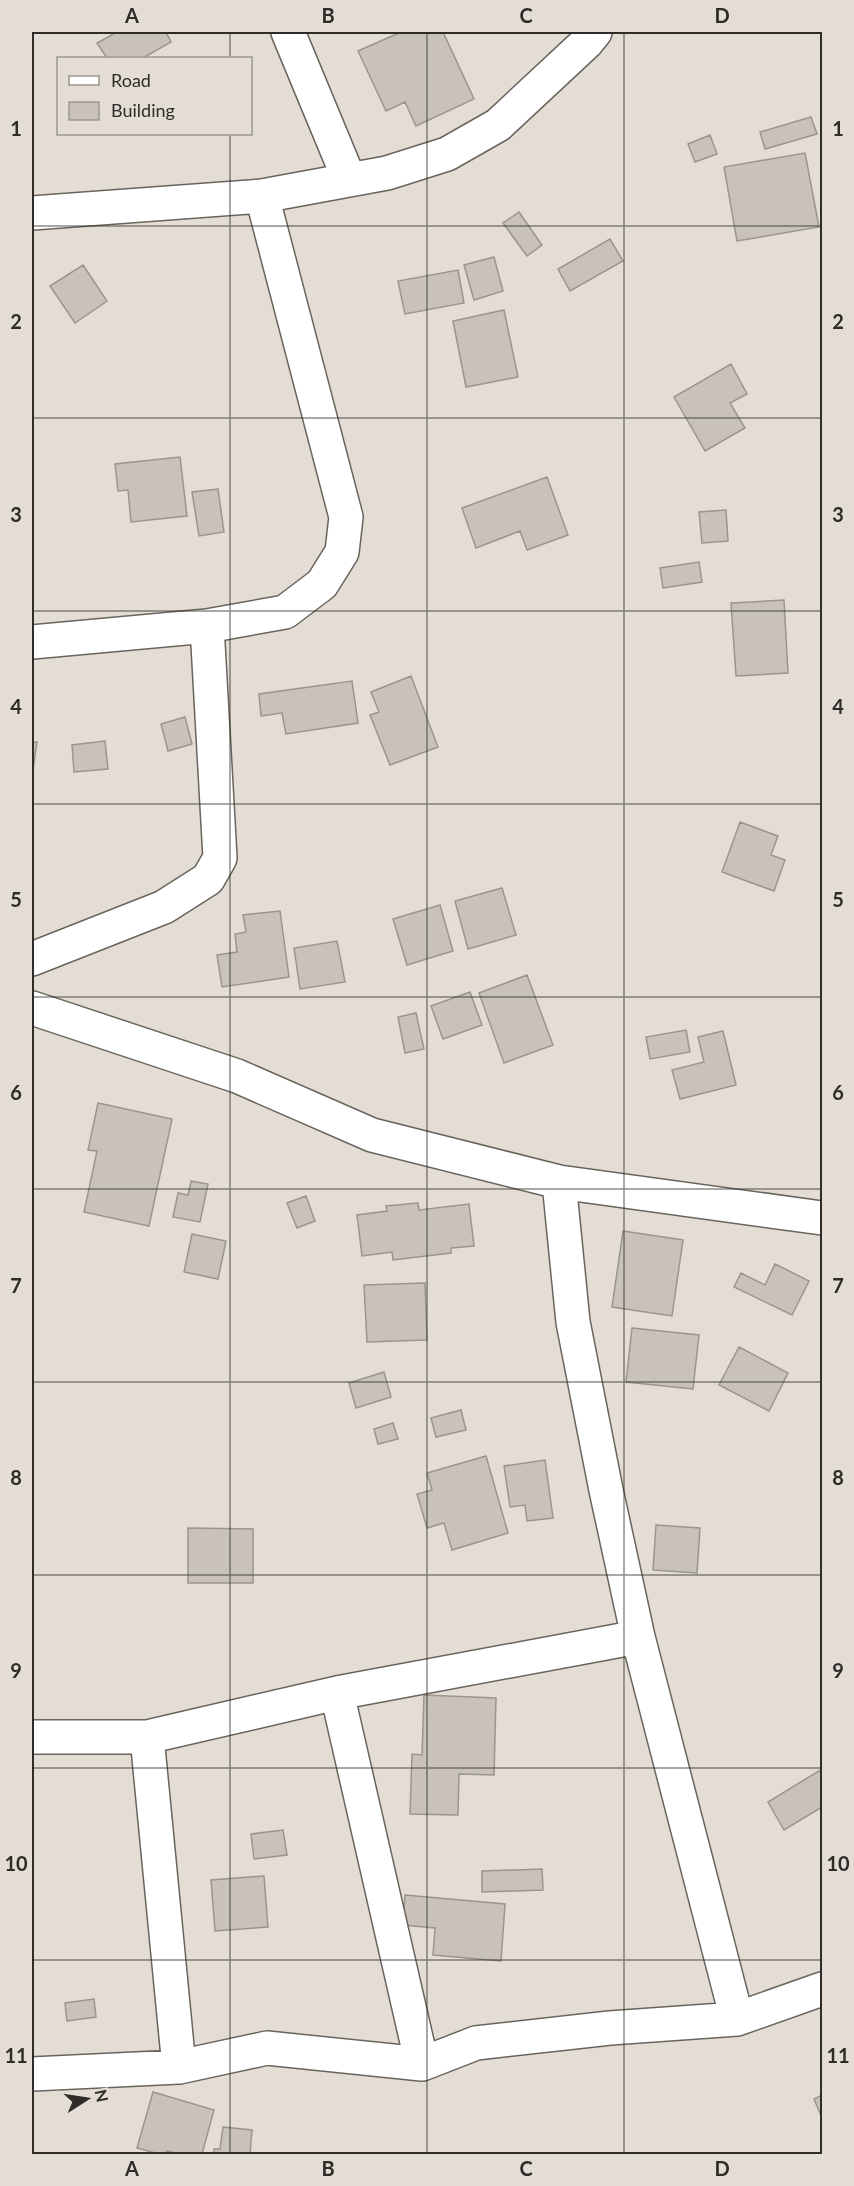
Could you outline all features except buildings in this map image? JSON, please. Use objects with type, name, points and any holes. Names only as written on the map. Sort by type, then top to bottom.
[{"type":"street","points":[[288,32],[349,179]]},
{"type":"street","points":[[32,213],[262,196],[387,173],[447,154],[498,125],[595,32]]},
{"type":"street","points":[[32,642],[207,626],[285,612],[322,584],[342,552],[346,517],[262,196]]},
{"type":"street","points":[[32,959],[164,907],[208,879],[220,858],[207,626]]},
{"type":"street","points":[[32,1008],[237,1076],[372,1135],[559,1182],[822,1218]]},
{"type":"street","points":[[559,1182],[573,1322],[603,1478],[638,1637],[737,2019]]},
{"type":"street","points":[[32,1737],[147,1737],[337,1693],[638,1637]]},
{"type":"street","points":[[337,1693],[422,2064]]},
{"type":"street","points":[[147,1737],[179,2067]]},
{"type":"street","points":[[32,2074],[179,2067],[267,2048],[422,2064],[476,2043],[610,2028],[737,2019],[822,1989]]}]
